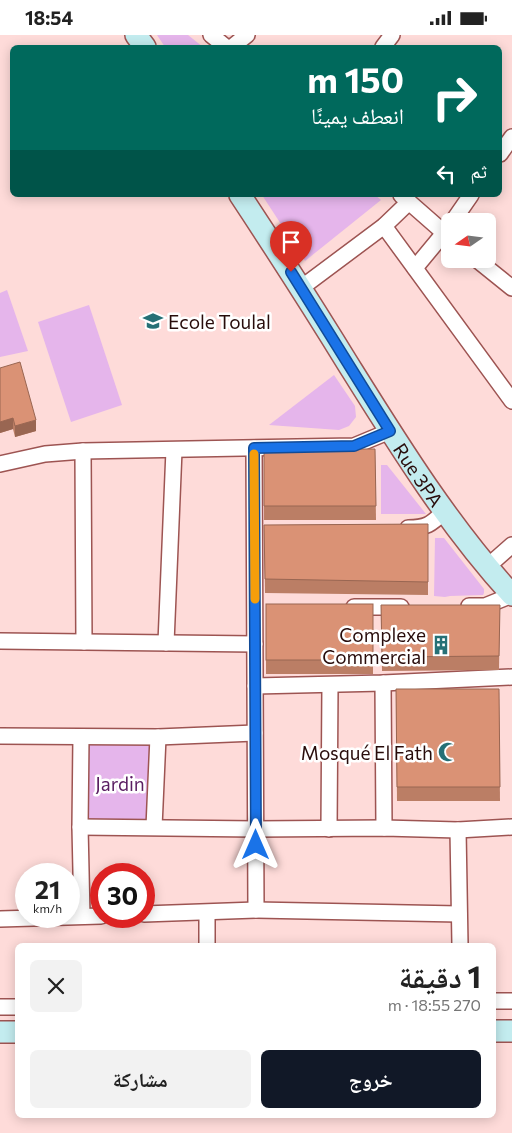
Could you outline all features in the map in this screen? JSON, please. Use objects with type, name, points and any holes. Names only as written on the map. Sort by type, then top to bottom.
[{"type":"street","points":[[211,35],[224,45]]},
{"type":"street","points":[[234,45],[247,35]]},
{"type":"street","name":"Rue 3PA","points":[[241,197],[301,288],[390,431],[444,512],[487,567],[512,595]]},
{"type":"street","points":[[460,213],[470,197]]},
{"type":"street","points":[[301,288],[384,226],[405,199],[441,224]]},
{"type":"street","points":[[384,226],[512,401]]},
{"type":"street","points":[[415,268],[441,239]]},
{"type":"street","points":[[490,268],[509,280]]},
{"type":"street","points":[[0,464],[45,454],[83,451],[354,446],[390,431]]},
{"type":"street","points":[[254,448],[259,530],[255,608],[256,910]]},
{"type":"street","points":[[166,643],[174,450]]},
{"type":"street","points":[[83,451],[84,642]]},
{"type":"street","points":[[393,529],[422,528],[430,525],[444,512]]},
{"type":"street","points":[[487,567],[512,545]]},
{"type":"street","points":[[456,607],[485,606],[512,595]]},
{"type":"street","points":[[341,607],[418,607]]},
{"type":"street","points":[[255,608],[274,608]]},
{"type":"street","points":[[0,641],[255,644]]},
{"type":"street","points":[[255,686],[330,685],[512,677]]},
{"type":"street","points":[[382,683],[384,827]]},
{"type":"street","points":[[330,685],[330,829]]},
{"type":"street","points":[[0,736],[158,737],[255,733]]},
{"type":"street","points":[[80,737],[82,916]]},
{"type":"street","points":[[154,827],[158,737]]},
{"type":"street","points":[[80,827],[256,829],[384,827],[458,830],[512,827]]},
{"type":"street","points":[[458,830],[460,943]]},
{"type":"street","points":[[155,914],[256,910],[459,914]]},
{"type":"street","points":[[207,913],[207,943]]},
{"type":"street","points":[[0,919],[90,916]]},
{"type":"street","points":[[496,1001],[512,1001]]},
{"type":"street","points":[[0,1007],[15,1007]]},
{"type":"street","points":[[496,1031],[512,1031]]},
{"type":"street","points":[[0,1032],[15,1032]]},
{"type":"green space","points":[[157,35],[188,35],[200,45],[164,45]]},
{"type":"green space","points":[[263,197],[377,197],[381,200],[305,261]]},
{"type":"green space","points":[[7,290],[28,351],[0,357],[0,293]]},
{"type":"green space","points":[[89,305],[122,405],[71,422],[38,322]]},
{"type":"green space","points":[[334,375],[355,406],[356,417],[349,426],[339,430],[269,425]]},
{"type":"green space","points":[[381,465],[387,465],[426,514],[381,514]]},
{"type":"green space","points":[[435,538],[444,538],[484,589],[483,595],[434,596]]},
{"type":"green space","name":"Jardin","points":[[153,744],[152,820],[88,820],[87,745]]},
{"type":"building","points":[[20,362],[36,420],[15,426],[13,418],[0,422],[0,368]]},
{"type":"building","points":[[264,449],[375,449],[376,506],[264,506]]},
{"type":"building","points":[[428,524],[428,582],[265,579],[264,525]]},
{"type":"building","points":[[266,604],[373,604],[373,660],[266,660]]},
{"type":"building","name":"Complexe Commercial","points":[[381,605],[500,605],[499,656],[382,657]]},
{"type":"building","name":"Mosqué El Fath","points":[[396,689],[499,689],[500,787],[397,787]]},
{"type":"slow traffic","points":[[254,454],[255,599]]},
{"type":"place","name":"Ecole Toulal","points":[[153,321]]},
{"type":"place","name":"Complexe Commercial","points":[[441,645]]},
{"type":"place","name":"Mosqué El Fath","points":[[448,752]]},
{"type":"route","points":[[256,845],[254,448],[354,446],[390,431],[291,272]]}]
